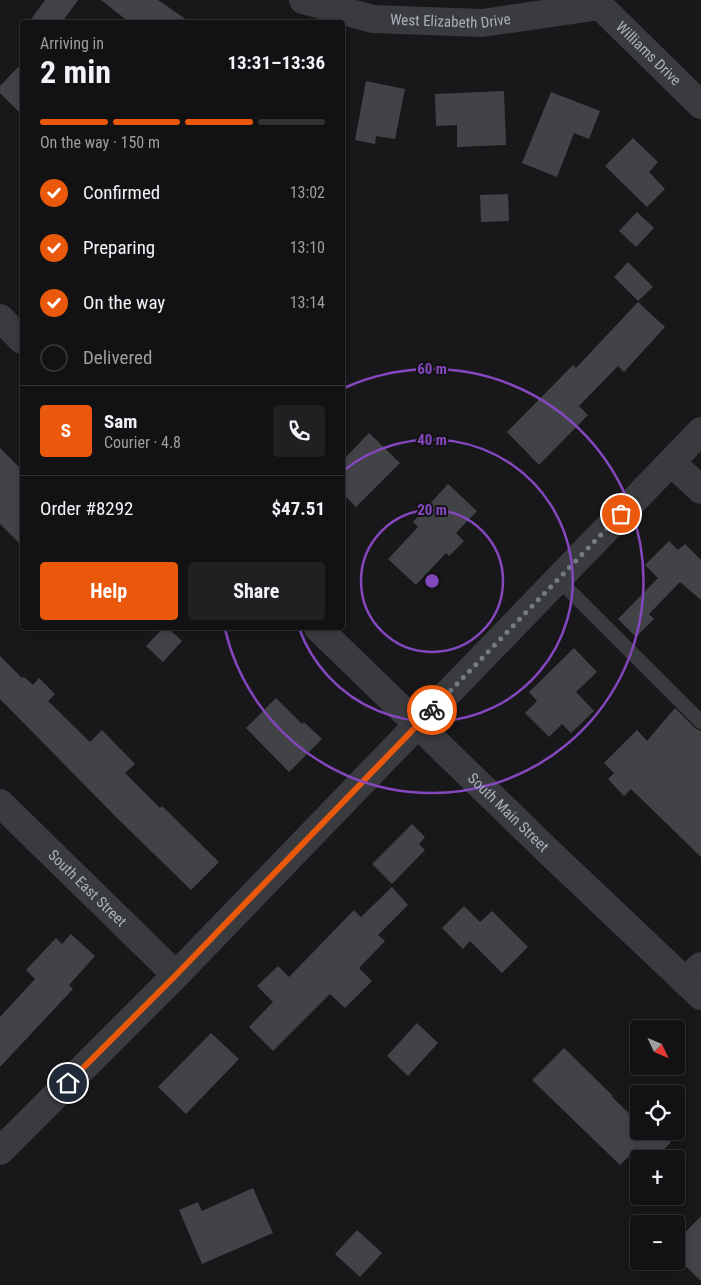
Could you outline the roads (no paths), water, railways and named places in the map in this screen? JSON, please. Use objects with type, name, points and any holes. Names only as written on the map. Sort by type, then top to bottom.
[{"type":"street","name":"West Elizabeth Drive","points":[[303,0],[373,19],[482,24],[600,3]]},
{"type":"street","name":"Williams Drive","points":[[600,3],[701,105]]},
{"type":"street","points":[[0,318],[20,338]]},
{"type":"street","points":[[0,1151],[176,975],[701,431]]},
{"type":"street","points":[[671,462],[701,490]]},
{"type":"street","name":"South Main Street","points":[[320,630],[550,853],[696,981]]},
{"type":"street","name":"South East Street","points":[[0,803],[176,975]]},
{"type":"lane","points":[[558,579],[701,722]]}]
